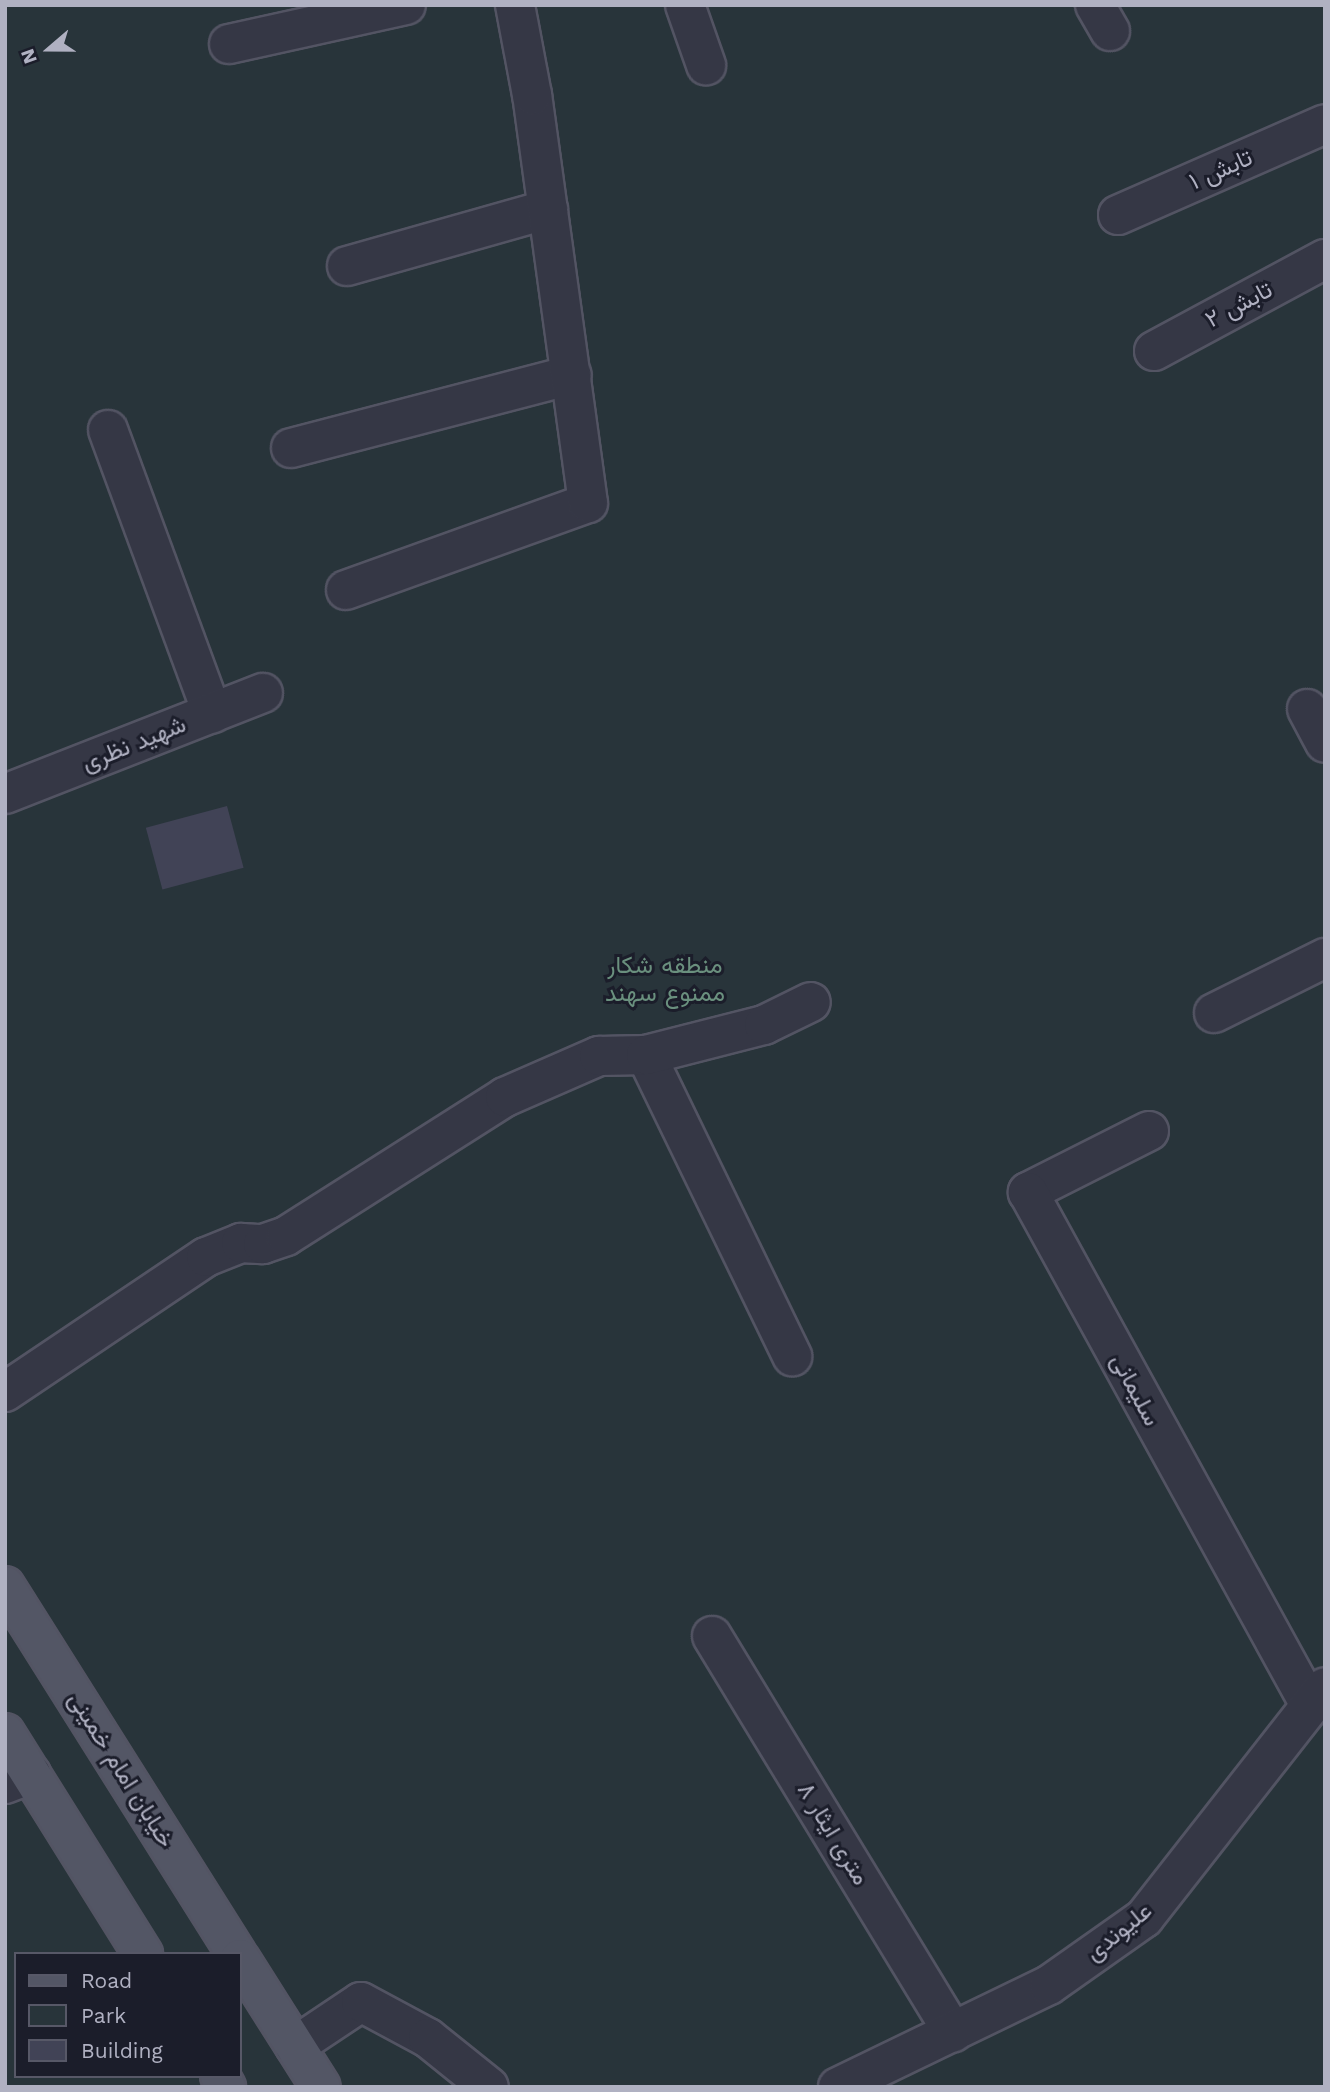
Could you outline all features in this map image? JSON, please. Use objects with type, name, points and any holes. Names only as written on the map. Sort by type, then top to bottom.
[{"type":"main road","name":"خیابان امام خمینی","points":[[5,1586],[236,1952]]},
{"type":"main road","points":[[5,1733],[18,1779],[142,1952]]},
{"type":"main road","points":[[242,1961],[321,2087]]},
{"type":"street","points":[[229,44],[406,5]]},
{"type":"street","points":[[346,590],[588,503],[532,95],[515,5]]},
{"type":"street","points":[[685,5],[706,65]]},
{"type":"street","name":"تابش ۱","points":[[1118,215],[1325,124]]},
{"type":"street","points":[[347,266],[548,209]]},
{"type":"street","name":"تابش ۲","points":[[1154,351],[1325,259]]},
{"type":"street","points":[[290,448],[572,375]]},
{"type":"street","points":[[108,430],[212,713]]},
{"type":"street","name":"شهید نظری","points":[[5,794],[263,693]]},
{"type":"street","points":[[1307,709],[1325,743]]},
{"type":"street","points":[[1213,1013],[1325,958]]},
{"type":"street","points":[[5,1392],[206,1257],[241,1243],[263,1244],[286,1236],[505,1097],[599,1056],[646,1055],[764,1026],[811,1002]]},
{"type":"street","points":[[646,1055],[792,1356]]},
{"type":"street","name":"سلیمانی","points":[[1149,1131],[1028,1192],[1318,1696]]},
{"type":"street","name":"۸ متری ایثار","points":[[712,1636],[953,2032]]},
{"type":"street","name":"علیوندی","points":[[845,2085],[1049,1986],[1144,1918],[1318,1696]]},
{"type":"street","points":[[295,2046],[361,2002],[428,2038],[489,2087]]},
{"type":"green space","name":"منطقه شکار ممنوع سهند","points":[[5,5],[1325,5],[1325,2087],[5,2087]]},
{"type":"building","points":[[227,806],[244,868],[162,890],[146,828]]}]
